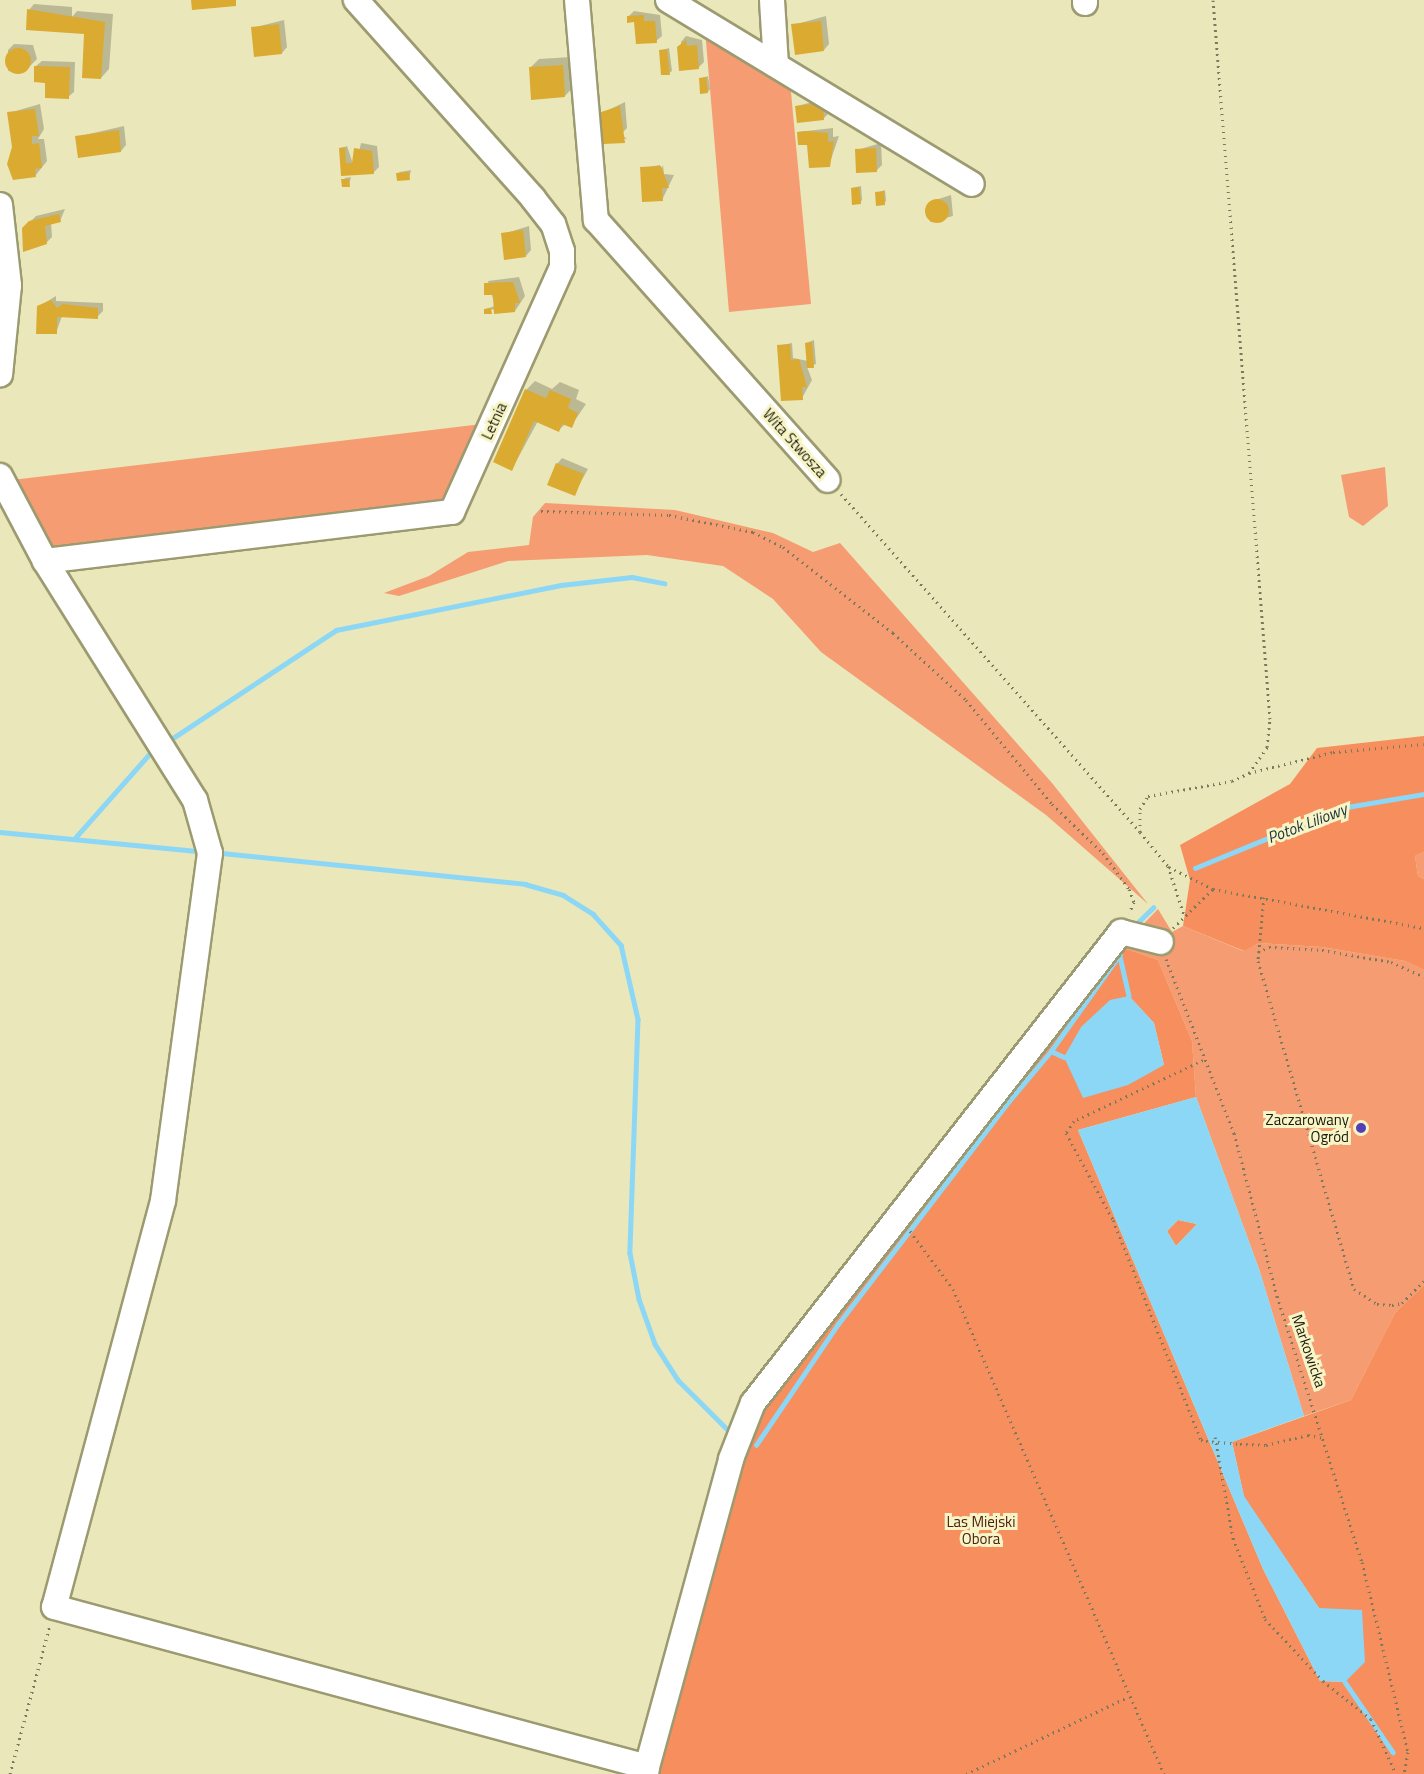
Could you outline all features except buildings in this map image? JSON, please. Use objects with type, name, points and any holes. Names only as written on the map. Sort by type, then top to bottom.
[{"type":"street","name":"Letnia","points":[[45,561],[452,513],[558,277],[562,251],[553,224],[533,198],[356,0]]},
{"type":"street","name":"Wita Stwosza","points":[[577,0],[596,220],[828,480]]},
{"type":"street","points":[[668,0],[972,184]]},
{"type":"street","points":[[772,0],[776,65]]},
{"type":"street","points":[[0,205],[9,285],[0,375]]},
{"type":"street","points":[[0,476],[45,561],[195,800],[210,853],[163,1201],[54,1607],[647,1770],[728,1469],[753,1403],[1121,932],[1161,942]]},
{"type":"path","points":[[1213,0],[1270,719],[1267,747],[1249,773]]},
{"type":"path","name":"Wita Stwosza","points":[[828,480],[1168,866]]},
{"type":"path","points":[[541,511],[669,515],[753,532],[783,547],[893,633],[966,700],[1052,804],[1078,825],[1129,889],[1134,902],[1121,932]]},
{"type":"path","points":[[1140,832],[1140,809],[1148,796],[1212,787],[1249,773],[1332,753],[1424,744]]},
{"type":"path","points":[[1168,866],[1184,915],[1213,889]]},
{"type":"path","points":[[1168,866],[1213,889],[1424,928]]},
{"type":"path","points":[[1264,897],[1258,952],[1354,1289],[1377,1304],[1392,1305],[1402,1303],[1424,1281]]},
{"type":"path","name":"Markowicka","points":[[1161,942],[1203,1060],[1241,1153],[1277,1296],[1323,1438],[1390,1669],[1408,1752],[1404,1774]]},
{"type":"path","points":[[1258,952],[1269,947],[1322,950],[1391,962],[1424,977]]},
{"type":"path","points":[[1203,1060],[1074,1120],[1066,1133],[1113,1220],[1201,1440],[1266,1445],[1308,1435],[1323,1438]]},
{"type":"path","points":[[911,1233],[953,1289],[1024,1443],[1098,1628],[1164,1774]]},
{"type":"path","points":[[1215,1437],[1233,1538],[1265,1618],[1323,1681],[1371,1719],[1396,1774]]},
{"type":"path","points":[[10,1774],[54,1607]]},
{"type":"path","points":[[966,1774],[1128,1697]]},
{"type":"shaded area","points":[[705,30],[790,82],[811,304],[729,312]]},
{"type":"shaded area","points":[[482,424],[442,507],[51,549],[12,480]]},
{"type":"shaded area","points":[[1385,467],[1388,506],[1363,526],[1349,517],[1341,475]]},
{"type":"shaded area","points":[[545,503],[675,510],[773,533],[813,552],[840,543],[1052,783],[1148,904],[1046,815],[821,652],[773,599],[723,566],[647,555],[508,561],[399,596],[384,593],[429,576],[468,552],[529,545],[533,517]]},
{"type":"shaded area","points":[[1424,852],[1424,879],[1418,876],[1415,856]]},
{"type":"shaded area","points":[[1158,909],[1172,932],[1183,926],[1243,951],[1259,943],[1322,947],[1405,961],[1424,970],[1424,1285],[1395,1313],[1351,1400],[1304,1416],[1259,1269],[1196,1097],[1192,1041],[1158,960],[1121,947]]},
{"type":"green space","points":[[1424,736],[1424,852],[1415,856],[1418,876],[1424,879],[1424,970],[1405,961],[1322,947],[1259,943],[1244,951],[1183,926],[1190,880],[1180,845],[1290,784],[1317,748]]},
{"type":"green space","name":"Las Miejski Obora","points":[[1121,947],[1158,960],[1192,1041],[1196,1097],[1078,1130],[1263,1569],[1320,1681],[1345,1682],[1319,1608],[1244,1497],[1232,1442],[1351,1400],[1395,1313],[1424,1285],[1424,1774],[655,1774],[730,1451]],"holes":[[[1129,996],[1154,1023],[1164,1065]]]},
{"type":"green space","points":[[1178,1220],[1197,1224],[1176,1246],[1167,1231]]},
{"type":"water","points":[[1129,996],[1154,1023],[1164,1065],[1128,1085],[1083,1098],[1064,1057],[1081,1027],[1110,1000]]},
{"type":"water","points":[[1196,1097],[1259,1269],[1304,1416],[1232,1442],[1244,1496],[1319,1608],[1362,1610],[1365,1662],[1345,1682],[1320,1681],[1263,1569],[1078,1130]],"holes":[[[1178,1220],[1197,1224],[1176,1246],[1167,1231]]]},
{"type":"waterway","points":[[170,740],[336,630],[561,585],[632,577],[664,583]]},
{"type":"waterway","points":[[75,838],[152,751]]},
{"type":"waterway","name":"Potok Liliowy","points":[[1195,868],[1341,808],[1424,794]]},
{"type":"waterway","points":[[0,832],[199,851]]},
{"type":"waterway","points":[[222,853],[525,884],[563,895],[593,914],[621,945],[638,1019],[630,1253],[639,1299],[655,1344],[678,1380],[727,1429]]},
{"type":"waterway","points":[[1133,927],[1153,908]]},
{"type":"waterway","points":[[1119,952],[1129,996]]},
{"type":"waterway","points":[[1051,1051],[1120,954]]},
{"type":"waterway","points":[[756,1445],[838,1324],[1009,1101],[1051,1051],[1064,1057]]},
{"type":"waterway","points":[[1345,1682],[1393,1752]]},
{"type":"place","name":"Zaczarowany Ogród","points":[[1361,1128]]}]
